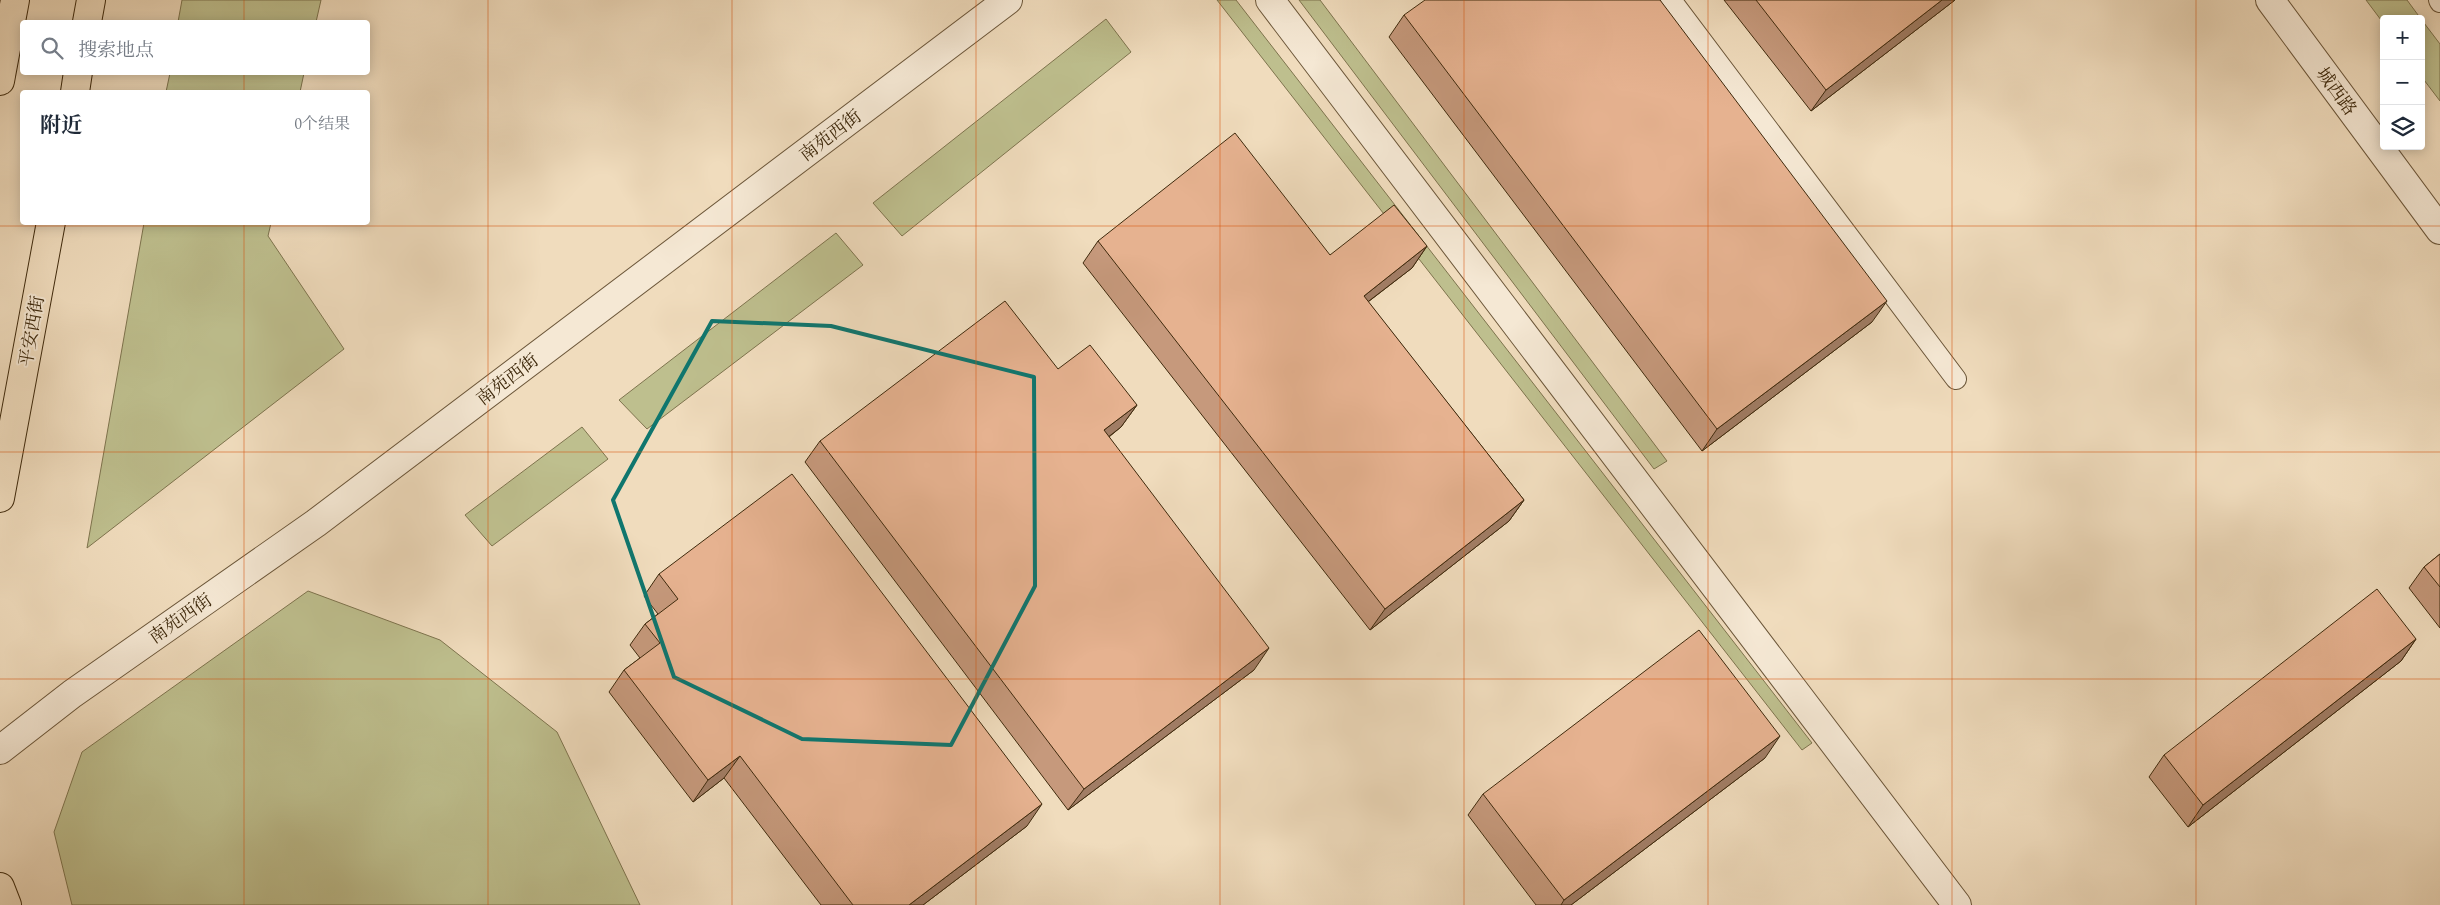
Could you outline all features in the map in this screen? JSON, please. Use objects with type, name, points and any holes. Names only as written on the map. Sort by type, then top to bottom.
[{"type":"main road","points":[[87,20],[92,0]]},
{"type":"main road","points":[[0,81],[10,6]]},
{"type":"main road","points":[[74,90],[77,75]]},
{"type":"main road","name":"平安西街","points":[[0,498],[50,225]]},
{"type":"main road","points":[[0,888],[7,905]]},
{"type":"street","name":"南苑西街","points":[[0,750],[72,694],[316,523],[1008,0]]},
{"type":"street","points":[[1270,0],[1957,905]]},
{"type":"street","name":"城西路","points":[[2270,0],[2440,230]]},
{"type":"lane","points":[[1670,0],[1956,379]]},
{"type":"highlighted area","points":[[712,321],[831,326],[1034,377],[1035,586],[951,745],[802,739],[674,677],[613,500]]},
{"type":"green space","points":[[182,0],[321,0],[316,20],[178,20]]},
{"type":"green space","points":[[1217,0],[1236,0],[1812,743],[1802,750]]},
{"type":"green space","points":[[1299,0],[1320,0],[1667,461],[1654,469]]},
{"type":"green space","points":[[2366,0],[2407,0],[2418,15],[2380,15],[2380,19]]},
{"type":"green space","points":[[1106,19],[1131,52],[902,236],[873,203]]},
{"type":"green space","points":[[2425,24],[2440,44],[2440,101],[2425,81]]},
{"type":"green space","points":[[169,75],[304,75],[300,90],[166,90]]},
{"type":"green space","points":[[144,225],[271,225],[268,236],[344,349],[87,548]]},
{"type":"green space","points":[[836,233],[863,265],[647,429],[619,400]]},
{"type":"green space","points":[[582,427],[608,459],[492,546],[465,515]]},
{"type":"green space","points":[[308,591],[440,640],[557,732],[640,905],[72,905],[54,832],[82,752]]},
{"type":"building","points":[[1425,0],[1660,0],[1887,301],[1717,429],[1404,15]]},
{"type":"building","points":[[1756,0],[1942,0],[1826,90]]},
{"type":"building","points":[[1235,133],[1330,255],[1394,205],[1427,246],[1364,296],[1524,500],[1385,609],[1098,241]]},
{"type":"building","points":[[1005,301],[1058,369],[1090,345],[1137,405],[1104,430],[1269,648],[1084,789],[820,441]]},
{"type":"building","points":[[792,474],[1042,804],[909,905],[853,905],[740,756],[708,780],[624,670],[660,643],[645,624],[678,599],[659,574]]},
{"type":"building","points":[[2440,554],[2440,587],[2424,567]]},
{"type":"building","points":[[2377,589],[2416,639],[2203,805],[2164,755]]},
{"type":"building","points":[[1699,630],[1780,736],[1564,900],[1483,794]]}]
